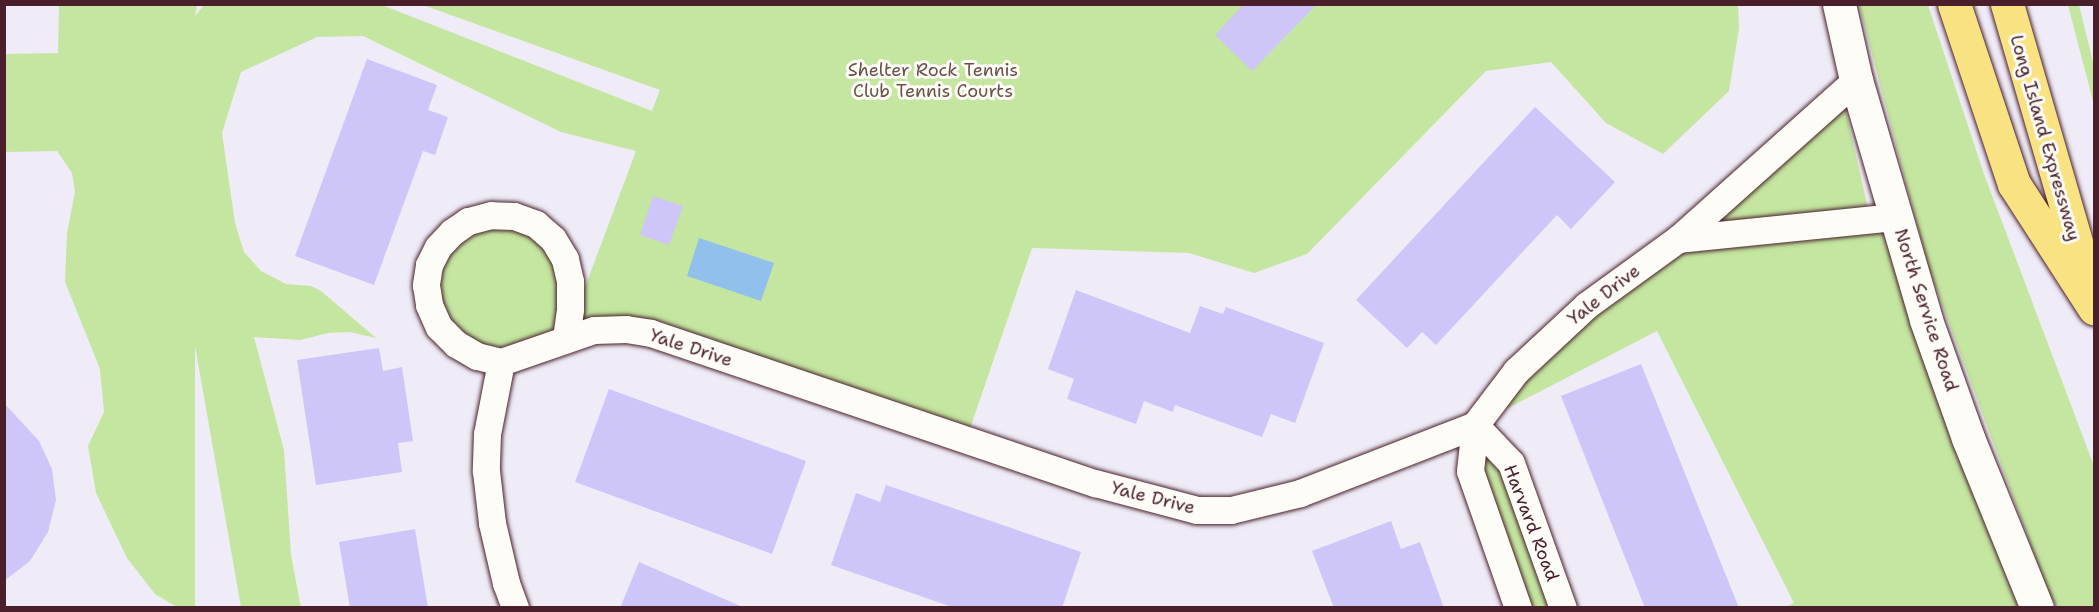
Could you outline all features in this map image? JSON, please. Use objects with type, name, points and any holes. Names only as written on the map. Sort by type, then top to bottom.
[{"type":"highway","points":[[1954,4],[2014,184],[2094,307]]},
{"type":"highway","name":"Long Island Expressway","points":[[2007,4],[2094,307]]},
{"type":"main road","name":"North Service Road","points":[[1839,4],[1856,80],[1926,320],[1968,438],[2037,608]]},
{"type":"street","name":"Yale Drive","points":[[501,362],[594,330],[626,329],[651,333],[1095,483],[1197,510],[1232,510],[1300,493],[1475,424],[1516,371],[1579,312],[1678,239],[1856,80]]},
{"type":"street","points":[[515,608],[506,583],[492,523],[486,471],[487,434],[501,362],[477,356],[456,344],[439,327],[429,305],[426,285],[429,265],[438,247],[452,231],[468,221],[491,214],[514,216],[536,224],[553,239],[566,259],[570,281],[570,309],[566,338]]},
{"type":"street","points":[[1678,239],[1896,217]]},
{"type":"street","points":[[1475,424],[1470,471],[1518,608]]},
{"type":"street","name":"Harvard Road","points":[[1475,424],[1511,463],[1563,608]]},
{"type":"green space","name":"Shelter Rock Tennis Club Tennis Courts","points":[[59,5],[197,5],[195,16],[204,5],[382,5],[652,111],[660,90],[423,5],[1738,5],[1739,28],[1729,91],[1663,154],[1606,123],[1551,62],[1486,71],[1307,254],[1254,273],[1189,253],[1032,248],[966,440],[651,333],[566,338],[636,151],[561,132],[363,36],[317,37],[241,72],[222,133],[235,223],[244,252],[261,271],[286,284],[311,286],[321,291],[376,338],[350,332],[328,333],[300,340],[254,337],[284,450],[291,555],[301,608],[241,607],[195,346],[195,607],[177,607],[155,594],[127,558],[96,493],[88,446],[104,412],[100,369],[65,282],[67,233],[75,192],[72,173],[57,151],[5,152],[4,54],[58,53]]},
{"type":"green space","points":[[1859,5],[1928,5],[1984,174],[2094,466],[2094,607],[2056,607],[2047,589],[1928,266]]},
{"type":"green space","points":[[2068,5],[2079,5],[2094,66],[2094,105]]},
{"type":"green space","points":[[1845,107],[1868,209],[1707,230]]},
{"type":"green space","points":[[491,215],[553,239],[563,336],[525,353],[456,344],[429,265]]},
{"type":"green space","points":[[1896,217],[2037,607],[1785,607],[1794,603],[1657,331],[1475,425],[1678,239]]},
{"type":"green space","points":[[1475,425],[1511,463],[1563,607],[1518,607],[1470,471]]},
{"type":"water","points":[[699,238],[774,263],[761,301],[687,276]]},
{"type":"building","points":[[1244,4],[1317,4],[1252,71],[1215,35]]},
{"type":"building","points":[[367,59],[437,85],[428,110],[448,117],[435,155],[423,151],[374,285],[295,256]]},
{"type":"building","points":[[1535,107],[1615,182],[1571,229],[1557,215],[1436,345],[1422,332],[1407,348],[1356,300]]},
{"type":"building","points":[[653,196],[683,206],[669,245],[640,235]]},
{"type":"building","points":[[1076,290],[1190,333],[1200,306],[1223,314],[1226,307],[1324,343],[1295,423],[1271,414],[1262,437],[1175,405],[1173,412],[1144,401],[1136,424],[1067,399],[1074,379],[1048,369]]},
{"type":"building","points":[[379,348],[383,371],[402,367],[413,441],[398,443],[402,472],[316,485],[297,360]]},
{"type":"building","points":[[1641,364],[1739,608],[1645,608],[1561,396]]},
{"type":"building","points":[[609,389],[806,461],[772,554],[575,482]]},
{"type":"building","points":[[4,403],[39,441],[52,469],[56,500],[48,532],[30,561],[4,581]]},
{"type":"building","points":[[886,485],[1081,552],[1062,608],[955,608],[831,565],[856,493],[880,502]]},
{"type":"building","points":[[1391,521],[1401,549],[1420,542],[1444,608],[1334,608],[1312,551]]},
{"type":"building","points":[[415,529],[428,608],[350,608],[339,542]]},
{"type":"building","points":[[639,562],[745,608],[620,608]]}]
